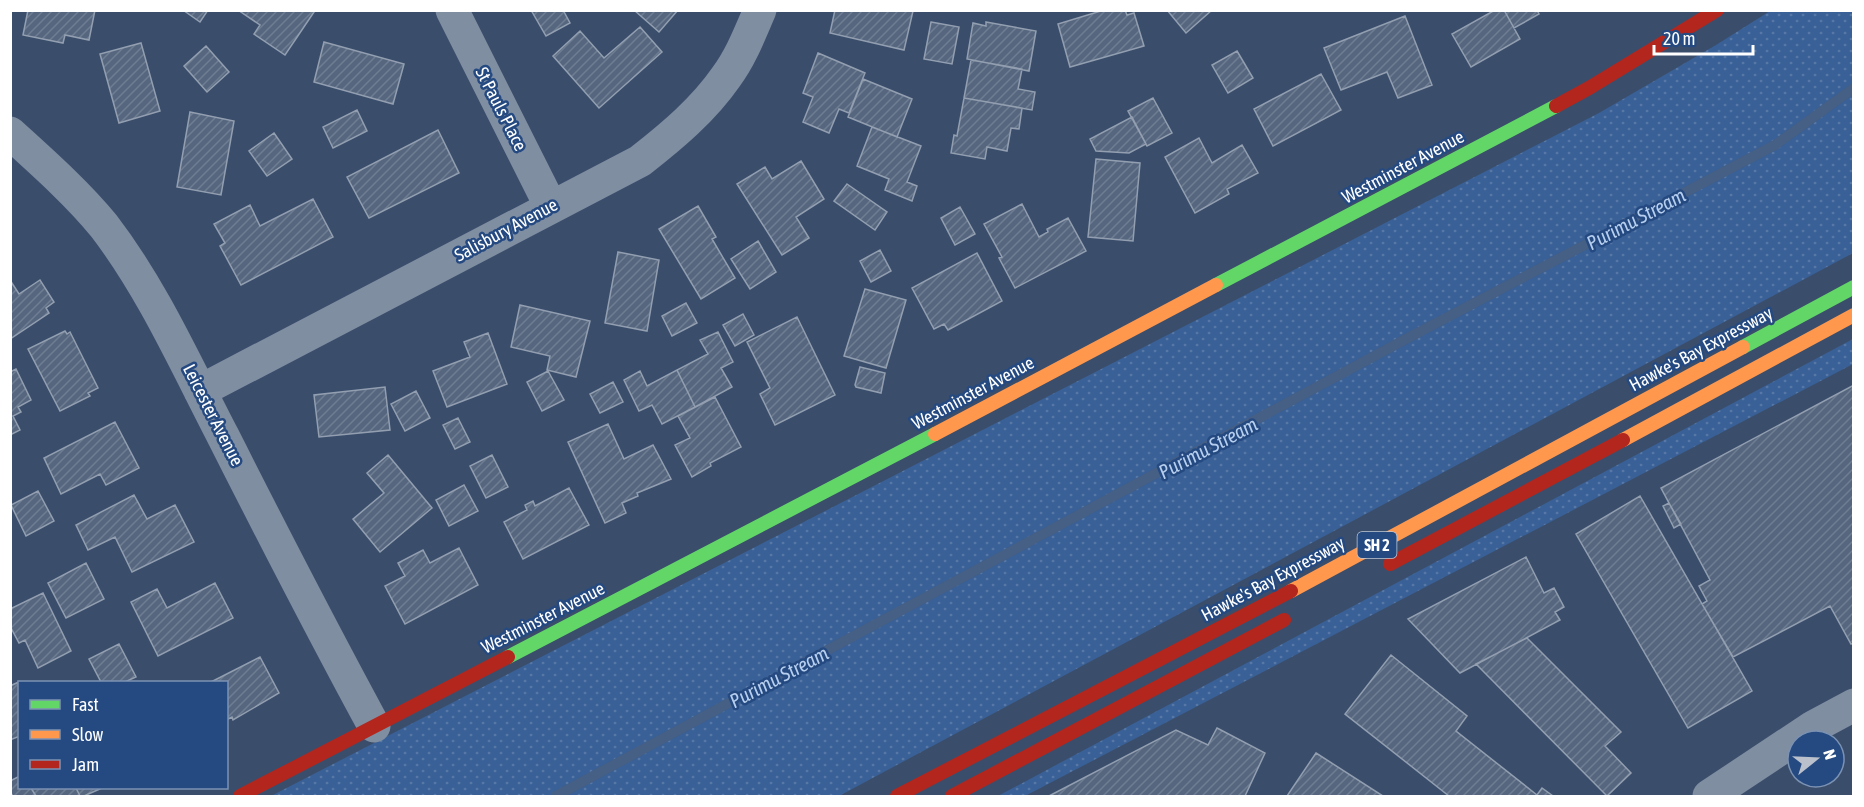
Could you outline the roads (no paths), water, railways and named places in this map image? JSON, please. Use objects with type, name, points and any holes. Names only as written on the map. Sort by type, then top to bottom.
[{"type":"main road","name":"Westminster Avenue","points":[[240,796],[730,542],[1490,141],[1589,88],[1717,10]]},
{"type":"main road","name":"Hawke's Bay Expressway","points":[[897,796],[1335,568],[1854,287]]},
{"type":"main road","name":"SH 2","points":[[1375,572],[1854,315]]},
{"type":"main road","points":[[952,796],[1301,611]]},
{"type":"street","name":"St Pauls Place","points":[[452,10],[551,207]]},
{"type":"street","name":"Salisbury Avenue","points":[[200,391],[640,161],[676,133],[728,76],[744,48],[760,10]]},
{"type":"street","name":"Leicester Avenue","points":[[10,133],[51,171],[103,225],[137,275],[182,355],[374,726]]},
{"type":"street","points":[[1709,796],[1813,727],[1854,705]]},
{"type":"waterway","name":"Purimu Stream","points":[[556,796],[1406,339],[1775,145],[1854,88]]}]
